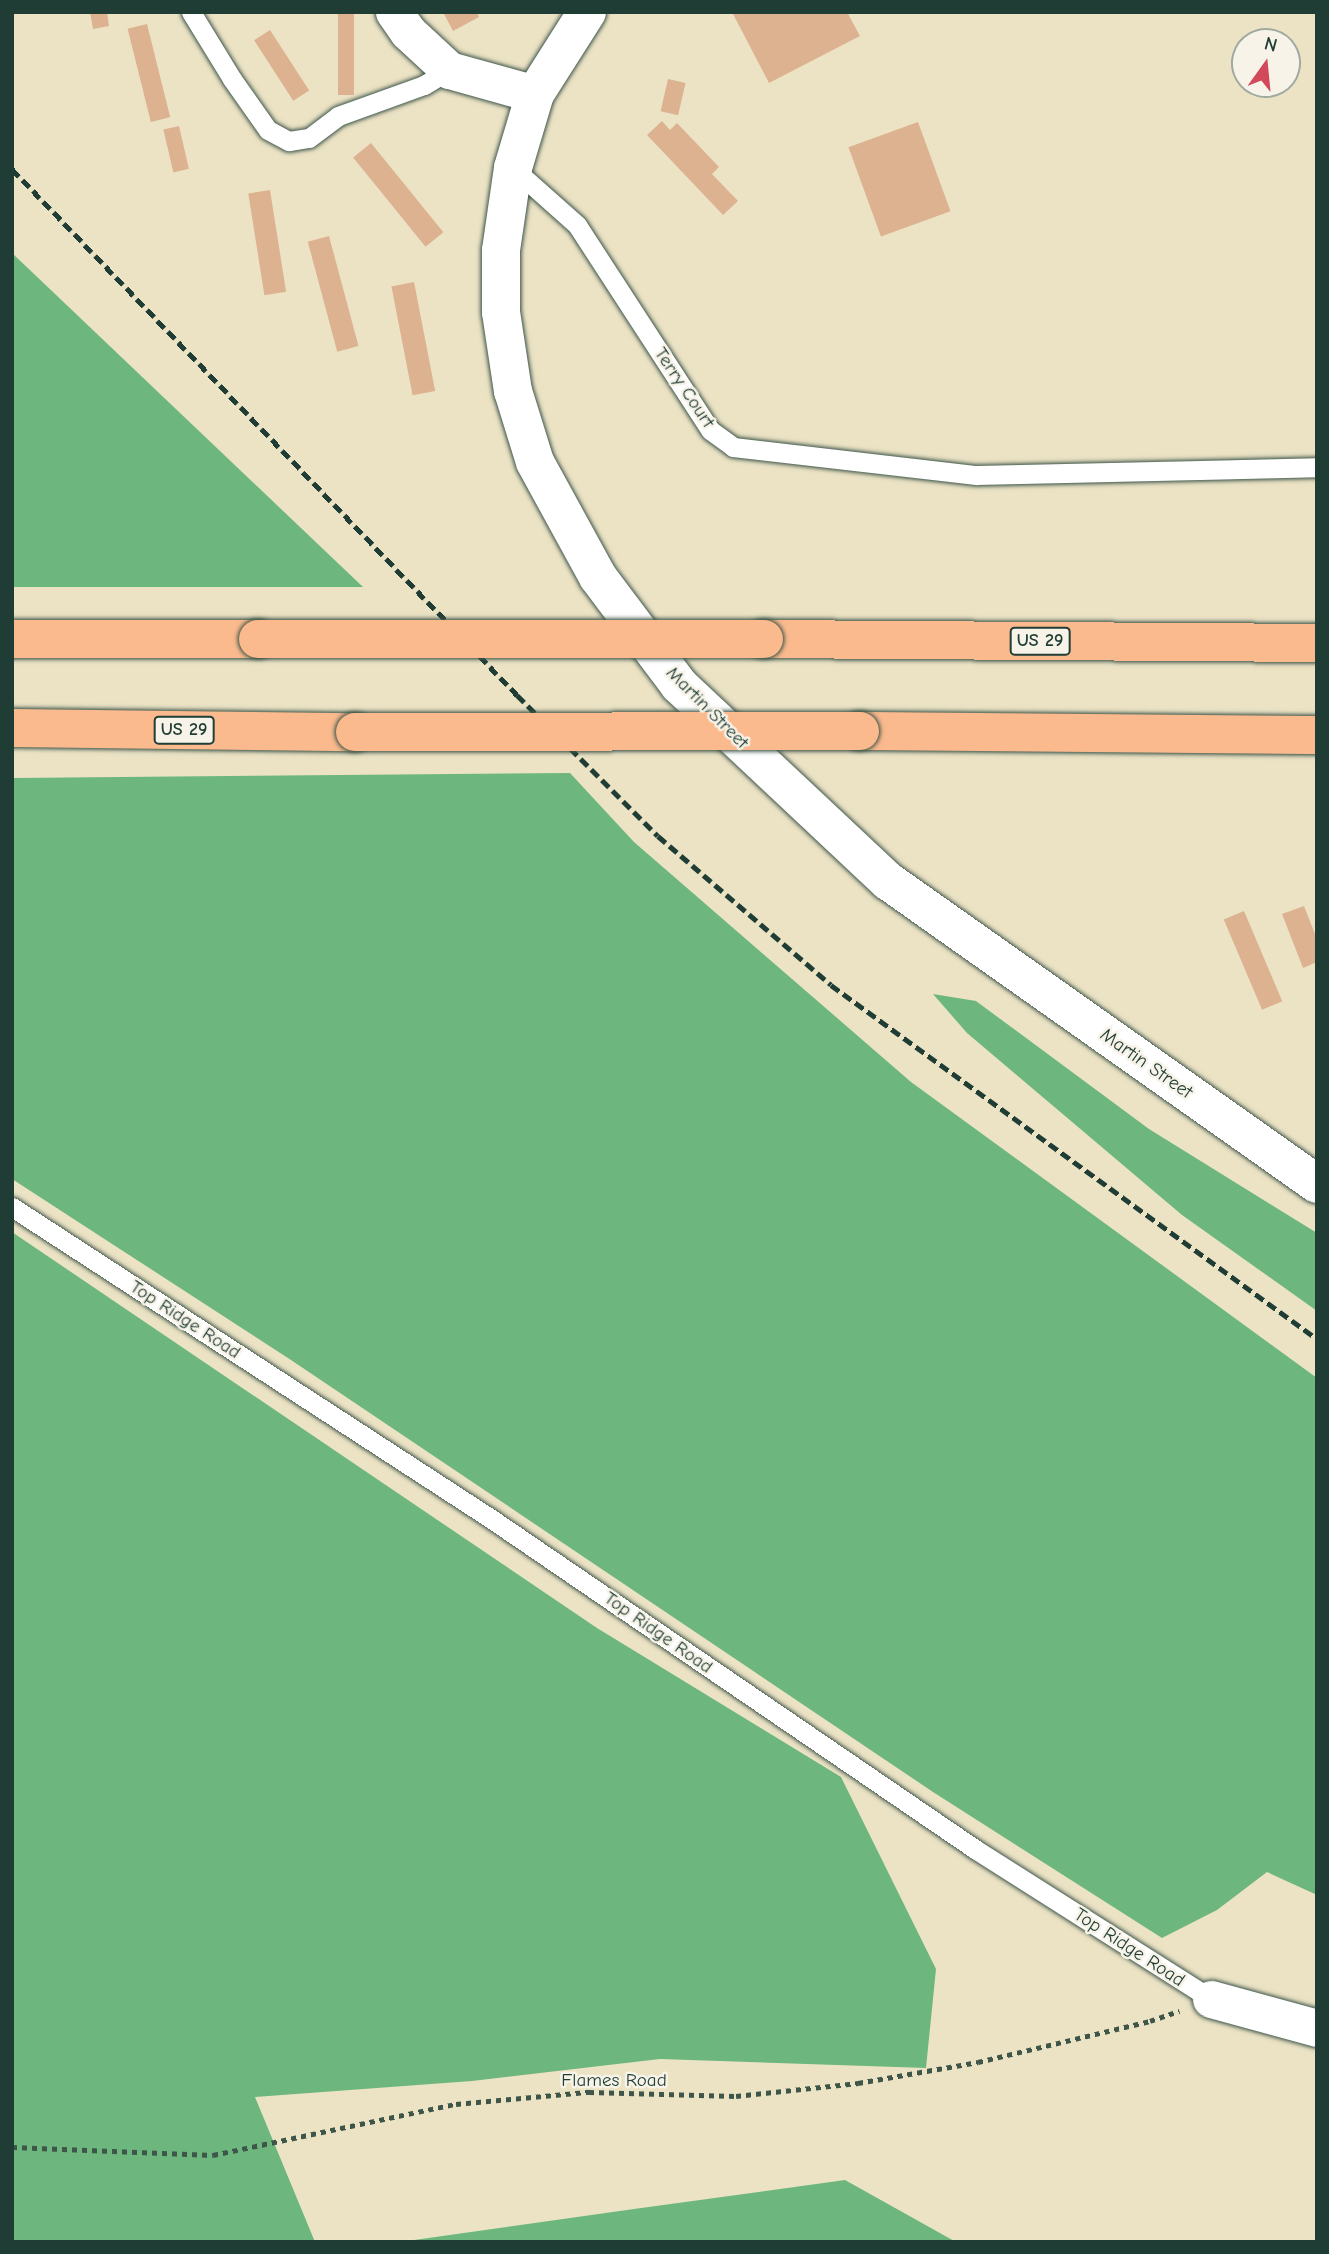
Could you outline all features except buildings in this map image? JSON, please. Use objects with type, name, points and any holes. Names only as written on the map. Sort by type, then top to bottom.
[{"type":"highway","name":"US 29","points":[[12,639],[764,639],[1317,643]]},
{"type":"highway","name":"US 29","points":[[12,728],[1317,736]]},
{"type":"street","points":[[394,12],[408,32],[449,70],[535,94]]},
{"type":"street","name":"Martin Street","points":[[587,12],[535,94],[513,168],[501,250],[501,312],[513,391],[534,462],[598,577],[679,685],[888,881],[1317,1184]]},
{"type":"street","name":"Top Ridge Road","points":[[1211,1999],[1317,2028]]},
{"type":"lane","points":[[191,12],[232,79],[268,130],[289,141],[309,138],[338,116],[424,85],[449,70]]},
{"type":"lane","name":"Terry Court","points":[[513,168],[577,225],[710,430],[733,447],[976,475],[1317,467]]},
{"type":"lane","name":"Top Ridge Road","points":[[12,1207],[493,1520],[975,1849],[1211,1999]]},
{"type":"path","name":"Flames Road","points":[[12,2147],[213,2155],[456,2104],[589,2092],[736,2096],[858,2083],[978,2062],[1082,2038],[1150,2021],[1211,1999]]},
{"type":"green space","points":[[12,253],[363,587],[12,587]]},
{"type":"green space","points":[[570,773],[634,842],[911,1082],[1317,1378],[1317,1895],[1267,1872],[1217,1910],[1162,1938],[933,1792],[291,1360],[12,1179],[12,778]]},
{"type":"green space","points":[[933,994],[976,1001],[1149,1129],[1317,1233],[1317,1311],[1182,1215],[967,1033]]},
{"type":"green space","points":[[12,1232],[597,1628],[841,1777],[936,1969],[926,2068],[660,2059],[472,2081],[255,2097],[315,2242],[12,2242]]},
{"type":"green space","points":[[845,2180],[956,2242],[400,2242],[634,2209]]},
{"type":"railway","points":[[12,169],[517,695],[658,836],[831,985],[1317,1339]]}]
